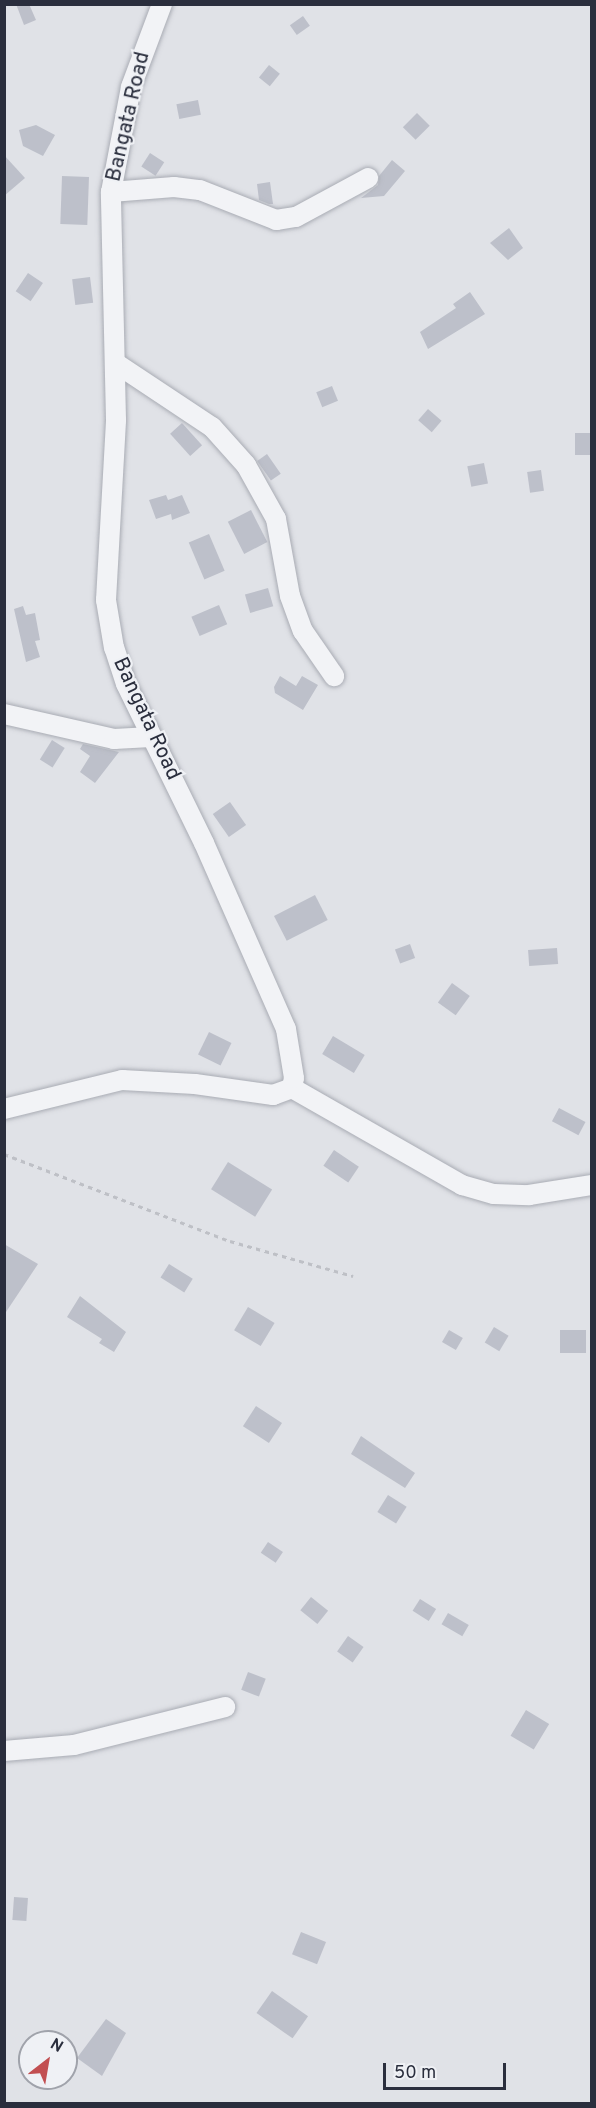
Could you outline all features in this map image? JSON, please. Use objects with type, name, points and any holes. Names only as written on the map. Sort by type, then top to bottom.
[{"type":"street","name":"Bangata Road","points":[[162,4],[131,87],[111,192],[117,364],[106,600],[114,648],[151,737],[204,843],[286,1029],[295,1067],[292,1088]]},
{"type":"street","points":[[111,192],[174,187],[200,190],[276,220],[296,217],[368,178]]},
{"type":"street","points":[[117,364],[212,427],[246,465],[276,519],[290,596],[303,631],[334,676]]},
{"type":"street","points":[[4,714],[114,739],[151,737]]},
{"type":"street","points":[[4,1109],[122,1080],[195,1084],[273,1095],[292,1088],[462,1185],[494,1194],[529,1195],[591,1185]]},
{"type":"street","points":[[4,1751],[74,1745],[225,1707]]},
{"type":"path","points":[[4,1154],[230,1241],[353,1276]]},
{"type":"building","points":[[16,4],[29,4],[36,20],[24,25]]},
{"type":"building","points":[[303,16],[310,26],[297,35],[290,25]]},
{"type":"building","points":[[269,65],[280,74],[270,86],[259,77]]},
{"type":"building","points":[[198,100],[201,115],[179,119],[176,104]]},
{"type":"building","points":[[417,113],[430,126],[416,140],[403,127]]},
{"type":"building","points":[[36,125],[55,135],[43,156],[23,146],[19,130]]},
{"type":"building","points":[[150,153],[164,162],[156,176],[141,166]]},
{"type":"building","points":[[4,155],[25,178],[4,196]]},
{"type":"building","points":[[392,160],[405,171],[384,196],[361,198],[378,185],[379,176]]},
{"type":"building","points":[[62,176],[89,177],[87,225],[60,224]]},
{"type":"building","points":[[270,182],[273,204],[259,200],[257,184]]},
{"type":"building","points":[[509,228],[523,248],[508,260],[490,243]]},
{"type":"building","points":[[28,273],[43,283],[31,301],[16,291]]},
{"type":"building","points":[[90,277],[93,303],[75,305],[72,279]]},
{"type":"building","points":[[470,292],[485,314],[428,349],[420,332],[456,308],[453,304]]},
{"type":"building","points":[[332,386],[338,401],[322,407],[316,392]]},
{"type":"building","points":[[428,409],[442,421],[432,432],[418,420]]},
{"type":"building","points":[[182,423],[202,445],[190,456],[170,434]]},
{"type":"building","points":[[575,433],[591,433],[591,455],[575,455]]},
{"type":"building","points":[[267,454],[281,474],[271,481],[257,461]]},
{"type":"building","points":[[484,463],[488,484],[471,487],[467,466]]},
{"type":"building","points":[[541,470],[544,491],[530,493],[527,472]]},
{"type":"building","points":[[166,495],[168,500],[182,495],[190,513],[172,520],[171,514],[156,519],[149,500]]},
{"type":"building","points":[[251,510],[267,542],[244,554],[228,522]]},
{"type":"building","points":[[209,534],[225,571],[204,579],[189,543]]},
{"type":"building","points":[[268,588],[273,606],[250,613],[245,595]]},
{"type":"building","points":[[219,605],[227,624],[200,636],[191,617]]},
{"type":"building","points":[[23,606],[26,615],[35,613],[40,640],[35,641],[40,657],[26,662],[14,609]]},
{"type":"building","points":[[280,676],[296,686],[302,676],[318,685],[303,710],[275,693],[274,687]]},
{"type":"building","points":[[52,740],[65,748],[53,767],[40,760]]},
{"type":"building","points":[[83,744],[119,752],[95,783],[80,772],[90,756],[80,749]]},
{"type":"building","points":[[230,802],[246,825],[229,837],[213,814]]},
{"type":"building","points":[[315,895],[328,920],[287,941],[274,916]]},
{"type":"building","points":[[410,944],[415,958],[400,964],[395,949]]},
{"type":"building","points":[[557,948],[558,964],[529,966],[528,950]]},
{"type":"building","points":[[452,983],[470,996],[456,1015],[438,1002]]},
{"type":"building","points":[[209,1032],[231,1043],[221,1065],[198,1054]]},
{"type":"building","points":[[333,1036],[365,1055],[354,1073],[322,1054]]},
{"type":"building","points":[[559,1108],[585,1122],[578,1135],[552,1121]]},
{"type":"building","points":[[334,1150],[359,1167],[348,1183],[323,1166]]},
{"type":"building","points":[[228,1162],[272,1190],[255,1217],[211,1189]]},
{"type":"building","points":[[4,1244],[38,1264],[4,1315]]},
{"type":"building","points":[[169,1264],[193,1279],[184,1292],[161,1278]]},
{"type":"building","points":[[80,1296],[126,1332],[114,1352],[99,1343],[102,1339],[67,1317]]},
{"type":"building","points":[[248,1307],[275,1323],[261,1346],[234,1330]]},
{"type":"building","points":[[494,1327],[509,1336],[499,1351],[485,1342]]},
{"type":"building","points":[[449,1330],[463,1338],[456,1350],[442,1342]]},
{"type":"building","points":[[560,1330],[586,1330],[586,1353],[560,1353]]},
{"type":"building","points":[[256,1406],[282,1423],[269,1443],[243,1426]]},
{"type":"building","points":[[361,1436],[415,1473],[405,1488],[351,1454]]},
{"type":"building","points":[[388,1495],[407,1507],[396,1524],[377,1512]]},
{"type":"building","points":[[268,1542],[283,1552],[276,1563],[261,1553]]},
{"type":"building","points":[[311,1597],[328,1611],[317,1624],[300,1610]]},
{"type":"building","points":[[420,1599],[436,1609],[429,1621],[413,1611]]},
{"type":"building","points":[[448,1613],[469,1625],[462,1636],[442,1624]]},
{"type":"building","points":[[348,1636],[364,1647],[353,1662],[337,1652]]},
{"type":"building","points":[[248,1672],[266,1679],[259,1697],[241,1690]]},
{"type":"building","points":[[526,1710],[549,1724],[534,1750],[511,1736]]},
{"type":"building","points":[[14,1897],[28,1898],[26,1921],[12,1920]]},
{"type":"building","points":[[301,1932],[326,1942],[317,1964],[292,1954]]},
{"type":"building","points":[[272,1991],[308,2016],[293,2038],[257,2013]]},
{"type":"building","points":[[106,2019],[126,2033],[102,2076],[78,2057]]}]
